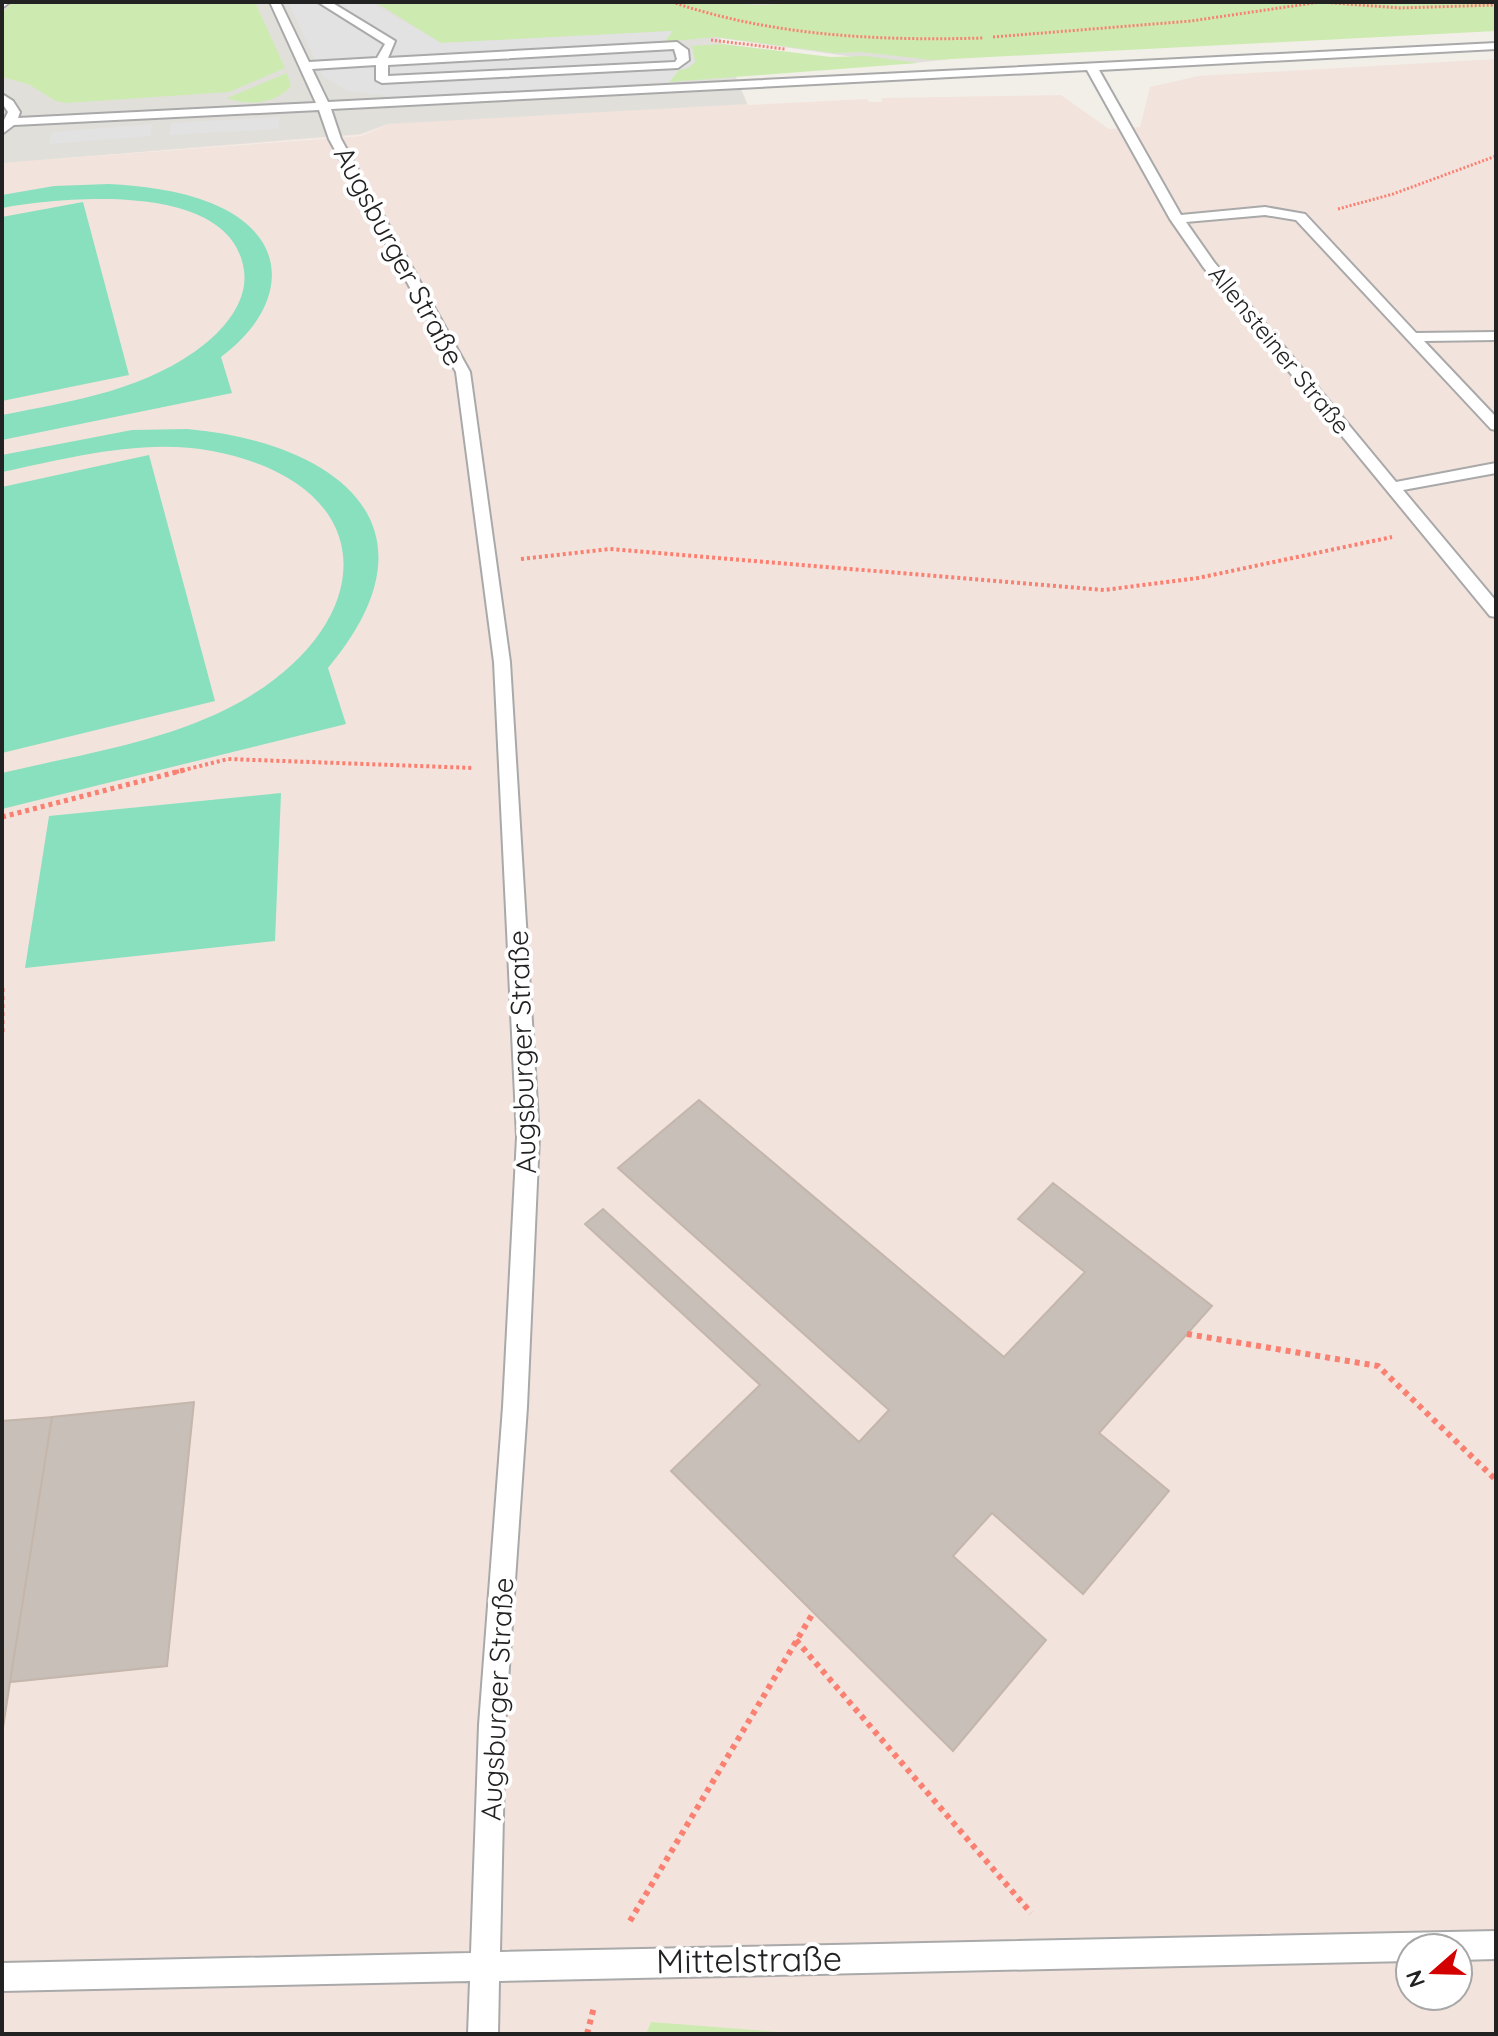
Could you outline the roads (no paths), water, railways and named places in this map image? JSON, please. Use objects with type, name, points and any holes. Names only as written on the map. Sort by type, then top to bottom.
[{"type":"lane","name":"Augsburger Straße","points":[[275,2],[324,107],[335,139],[463,372],[502,662],[528,1137],[515,1407],[492,1725],[483,2034]]},
{"type":"lane","points":[[304,66],[382,59],[677,45],[682,50],[683,60],[678,65],[382,80],[382,59],[391,43],[323,2]]},
{"type":"lane","points":[[2,98],[14,112],[7,126],[1496,46]]},
{"type":"lane","name":"Allensteiner Straße","points":[[1092,68],[1131,145],[1176,219],[1258,327],[1496,612]]},
{"type":"lane","points":[[1176,219],[1265,211],[1300,217],[1416,337],[1496,426]]},
{"type":"lane","points":[[1416,337],[1496,336]]},
{"type":"lane","points":[[1392,487],[1496,468]]},
{"type":"lane","name":"Mittelstraße","points":[[2,1977],[1496,1945]]}]
